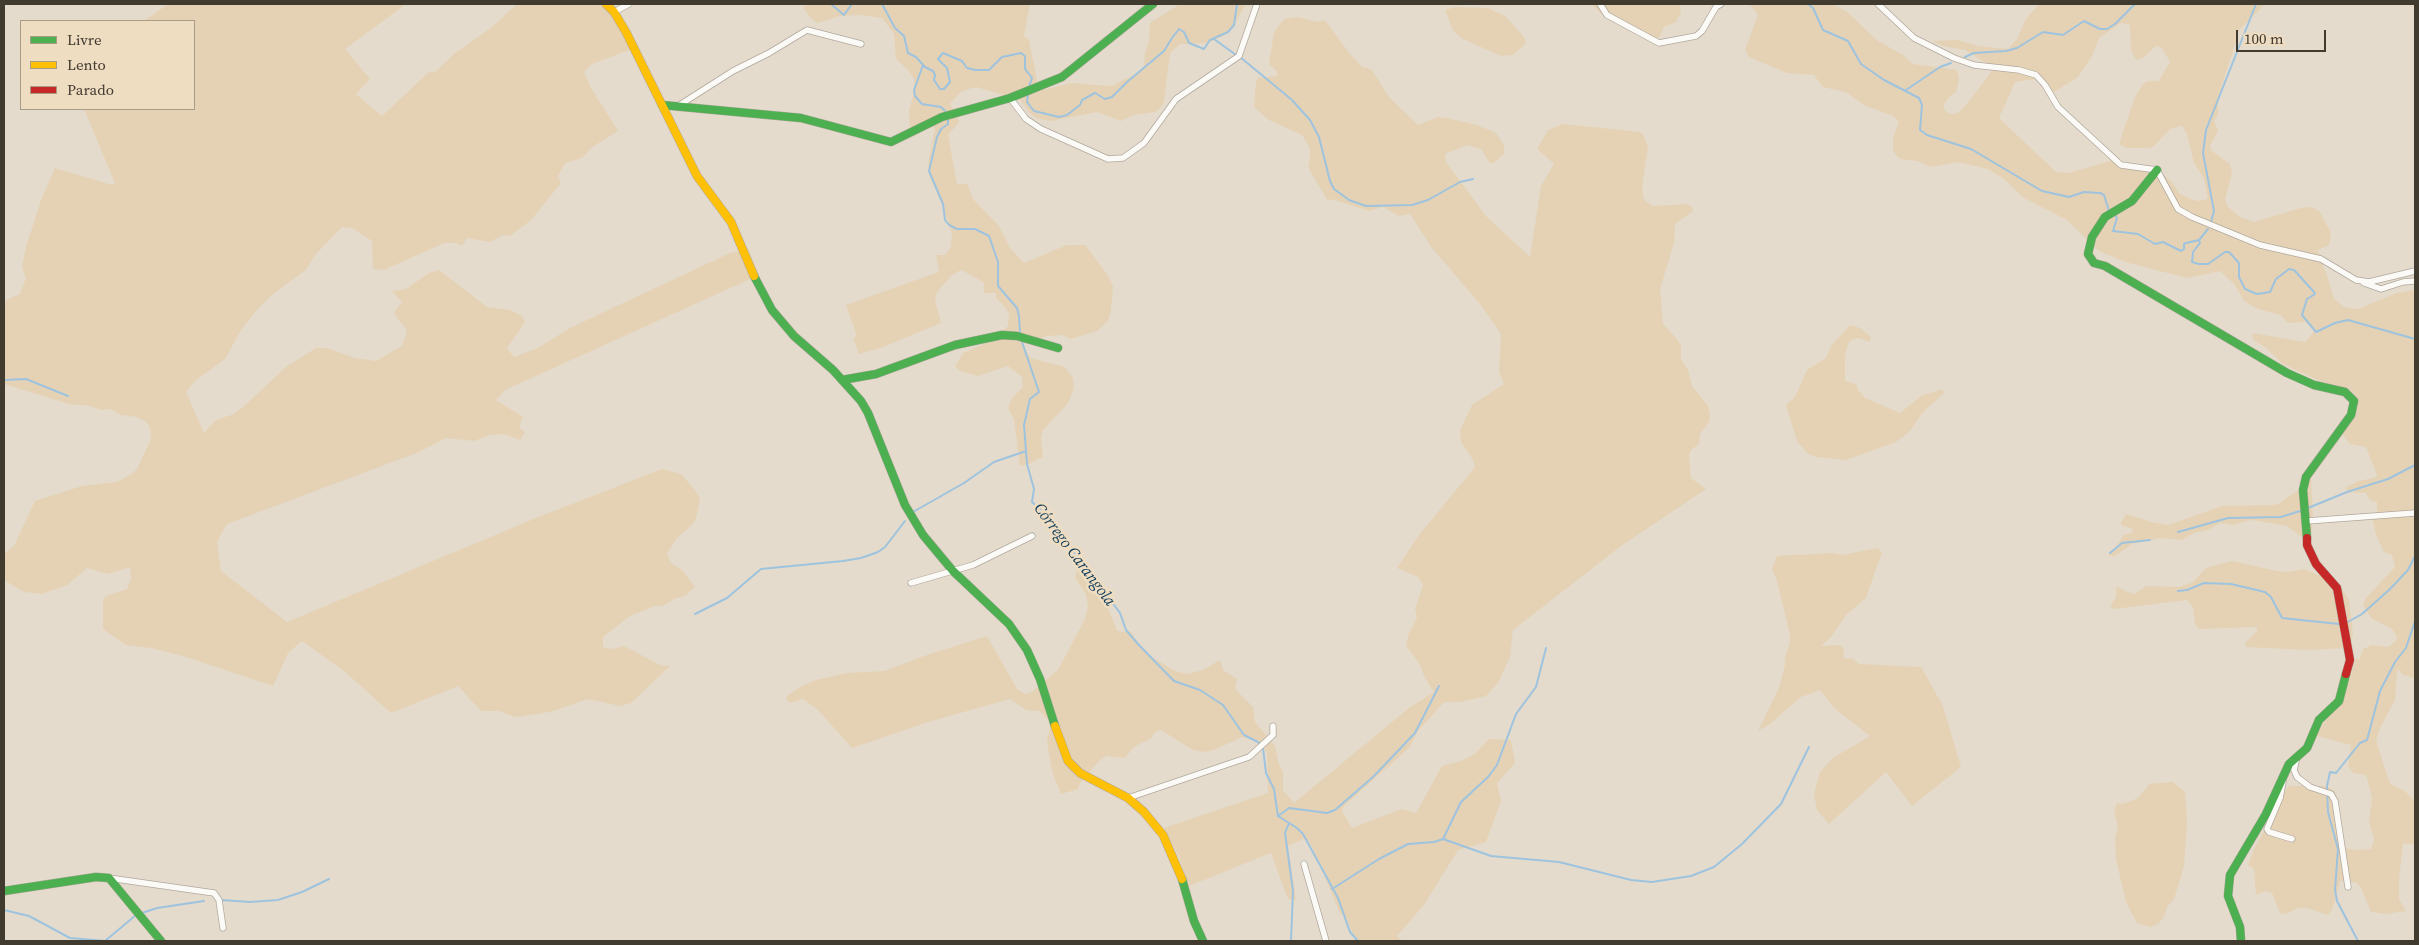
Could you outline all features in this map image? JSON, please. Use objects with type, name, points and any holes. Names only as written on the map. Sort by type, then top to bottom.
[{"type":"street","points":[[606,4],[614,12],[697,176],[731,222],[757,284],[772,310],[794,336],[842,380],[861,401],[868,413],[905,505],[914,521],[935,551],[953,571],[1009,624],[1026,650],[1040,680],[1058,737],[1068,761],[1080,773],[1128,798],[1144,812],[1163,835],[1183,882],[1194,921],[1203,941]]},
{"type":"street","points":[[614,12],[629,4]]},
{"type":"street","points":[[662,105],[801,118],[883,141],[897,140],[942,117],[1010,98],[1062,77],[1153,4]]},
{"type":"street","points":[[1010,98],[1026,118],[1041,129],[1108,159],[1123,158],[1144,143],[1176,99],[1239,56],[1257,4]]},
{"type":"street","points":[[1600,4],[1608,15],[1659,43],[1696,36],[1702,31],[1716,7],[1721,4]]},
{"type":"street","points":[[1878,4],[1914,38],[1954,58],[1974,65],[2019,70],[2036,75],[2045,85],[2058,106],[2121,165],[2156,170]]},
{"type":"street","points":[[678,106],[733,71],[769,53],[807,30],[861,44]]},
{"type":"street","points":[[2156,170],[2132,201],[2112,213],[2092,237],[2088,254],[2094,263],[2105,266],[2129,282],[2190,315],[2287,373],[2314,385],[2345,392],[2352,397],[2354,405],[2351,415],[2305,480],[2303,490],[2307,521],[2306,539],[2309,552],[2335,584],[2339,594],[2350,656],[2339,702],[2320,720],[2307,748],[2289,764],[2284,778],[2254,836],[2235,864],[2230,875],[2228,896],[2234,916],[2240,927],[2241,941]]},
{"type":"street","points":[[2156,170],[2178,209],[2192,217],[2260,245],[2316,257],[2351,278],[2380,289],[2403,282],[2415,281]]},
{"type":"street","points":[[2360,281],[2381,280],[2415,271]]},
{"type":"street","points":[[842,380],[876,374],[956,345],[1002,335],[1020,337],[1058,348]]},
{"type":"street","points":[[2307,521],[2415,513]]},
{"type":"street","points":[[911,583],[953,571],[993,556],[1032,536]]},
{"type":"street","points":[[1128,798],[1249,757],[1273,734],[1273,726]]},
{"type":"street","points":[[2297,757],[2294,770],[2297,776],[2310,787],[2326,792],[2335,801],[2348,887]]},
{"type":"street","points":[[2284,778],[2280,798],[2267,828],[2269,832],[2292,839]]},
{"type":"street","points":[[1304,864],[1326,941]]},
{"type":"street","points":[[4,891],[96,876],[214,893],[219,900],[223,928]]},
{"type":"street","points":[[109,878],[161,941]]},
{"type":"shaded area","points":[[168,4],[406,4],[345,49],[370,79],[356,94],[382,116],[429,72],[435,72],[454,54],[492,27],[517,4],[604,4],[619,22],[620,30],[632,49],[592,64],[584,72],[591,88],[618,131],[592,147],[582,158],[565,163],[558,176],[561,183],[531,220],[510,236],[503,235],[490,242],[467,238],[462,246],[456,243],[444,243],[384,270],[373,269],[372,241],[352,228],[342,227],[315,255],[306,270],[274,293],[257,310],[241,330],[225,359],[196,380],[186,392],[204,433],[216,420],[234,414],[286,367],[316,348],[327,348],[355,358],[376,361],[402,346],[407,330],[395,315],[395,311],[402,302],[392,291],[406,289],[429,273],[439,270],[487,307],[510,310],[522,316],[525,322],[507,348],[514,357],[536,349],[570,328],[730,253],[748,249],[759,275],[505,390],[496,400],[523,417],[519,427],[525,432],[520,440],[504,434],[490,435],[474,441],[446,438],[419,452],[227,524],[217,542],[221,571],[287,622],[536,518],[662,469],[681,474],[700,499],[694,523],[676,539],[667,554],[671,563],[682,570],[695,587],[686,595],[674,599],[663,606],[655,606],[630,616],[603,637],[603,646],[605,648],[611,649],[624,646],[660,665],[670,666],[631,703],[620,706],[588,699],[550,712],[515,717],[499,711],[481,711],[458,686],[391,713],[344,671],[302,641],[288,653],[273,686],[183,656],[151,648],[126,645],[103,629],[103,600],[106,596],[127,589],[131,579],[130,567],[108,574],[87,568],[67,585],[42,594],[24,592],[4,580],[4,554],[14,546],[35,501],[82,486],[117,482],[137,469],[151,439],[150,427],[145,421],[137,417],[121,415],[110,409],[101,410],[90,406],[69,404],[4,384],[4,301],[20,294],[26,278],[22,267],[26,247],[41,200],[55,168],[112,185],[115,183],[84,110],[195,110],[195,20],[145,20]]},
{"type":"shaded area","points":[[805,4],[1030,4],[1024,36],[1029,40],[1039,91],[1071,83],[1111,86],[1140,72],[1144,66],[1150,23],[1180,4],[1246,4],[1232,28],[1223,36],[1208,43],[1180,44],[1170,53],[1164,102],[1155,112],[1133,115],[1121,121],[1097,112],[1051,121],[1036,118],[1029,112],[1018,96],[1014,98],[976,87],[962,91],[950,103],[959,122],[948,135],[957,184],[967,184],[973,199],[999,226],[1010,248],[1024,263],[1067,245],[1085,245],[1107,274],[1113,286],[1111,311],[1108,321],[1097,331],[1071,339],[1062,335],[1047,336],[1023,344],[1030,358],[1065,367],[1073,378],[1074,388],[1068,403],[1043,430],[1041,439],[1043,457],[1020,466],[1014,419],[1008,408],[1012,398],[1023,387],[1022,377],[1008,366],[978,376],[960,371],[955,366],[963,353],[993,340],[1008,326],[1009,314],[1006,308],[996,298],[996,293],[984,293],[984,283],[978,279],[961,270],[952,275],[937,292],[935,300],[941,323],[883,347],[859,354],[853,338],[857,336],[846,305],[939,272],[936,255],[945,255],[951,247],[952,233],[930,178],[928,165],[935,128],[931,124],[910,130],[909,111],[915,88],[914,79],[908,70],[896,59],[894,34],[882,18],[861,15],[840,16],[817,23],[804,9]]},
{"type":"shaded area","points":[[1591,4],[1680,4],[1681,12],[1676,22],[1664,27],[1660,36],[1655,39],[1604,16]]},
{"type":"shaded area","points":[[1743,4],[1835,5],[1847,12],[1878,41],[1903,55],[1913,64],[1957,70],[1959,79],[1956,92],[1950,96],[1943,106],[1946,112],[1952,114],[1958,113],[1967,104],[1994,68],[1965,50],[1943,46],[1932,41],[1957,40],[1978,46],[2008,49],[2017,39],[2026,19],[2039,4],[2265,4],[2240,29],[2222,85],[2218,103],[2218,114],[2214,121],[2218,131],[2210,146],[2212,151],[2230,164],[2232,173],[2225,200],[2228,207],[2240,217],[2254,222],[2304,207],[2314,208],[2320,212],[2331,233],[2329,245],[2318,250],[2318,252],[2323,257],[2323,267],[2334,299],[2344,307],[2358,309],[2397,293],[2415,290],[2415,678],[2403,675],[2399,670],[2397,672],[2395,700],[2380,728],[2376,741],[2390,784],[2405,791],[2415,802],[2415,845],[2403,843],[2399,880],[2399,899],[2406,911],[2385,914],[2371,912],[2357,883],[2347,880],[2340,881],[2332,910],[2328,915],[2307,908],[2298,908],[2286,914],[2280,913],[2272,893],[2266,891],[2256,895],[2254,869],[2248,865],[2254,849],[2288,786],[2326,786],[2335,791],[2339,836],[2344,848],[2354,850],[2371,849],[2374,840],[2369,821],[2372,799],[2368,781],[2366,775],[2353,773],[2348,766],[2351,745],[2317,736],[2327,717],[2344,698],[2356,658],[2359,660],[2363,649],[2372,645],[2388,647],[2395,642],[2397,637],[2392,629],[2371,618],[2363,605],[2366,598],[2395,567],[2392,555],[2384,552],[2376,535],[2372,516],[2377,514],[2377,502],[2370,500],[2366,493],[2350,492],[2345,488],[2358,481],[2374,478],[2377,475],[2366,447],[2350,444],[2342,434],[2358,406],[2356,395],[2349,389],[2320,381],[2283,364],[2265,347],[2253,340],[2252,333],[2306,342],[2314,331],[2306,322],[2288,323],[2280,315],[2258,309],[2244,301],[2235,285],[2220,271],[2187,278],[2125,262],[2099,251],[2067,220],[2024,198],[2004,179],[1988,169],[1958,162],[1932,167],[1917,161],[1900,159],[1893,151],[1893,138],[1899,122],[1893,116],[1864,105],[1846,92],[1823,87],[1814,75],[1787,73],[1749,57],[1745,50],[1758,15],[1751,6]],"holes":[[[2121,23],[2130,25],[2131,50],[2136,60],[2143,58],[2156,46],[2162,48],[2170,62],[2159,81],[2148,81],[2143,84],[2135,97],[2119,144],[2127,148],[2149,148],[2154,146],[2170,129],[2179,126],[2183,127],[2187,134],[2194,163],[2204,178],[2208,199],[2198,201],[2188,198],[2179,193],[2171,181],[2160,172],[2114,160],[2068,173],[2056,172],[1999,118],[2015,82],[2043,78],[2054,92],[2078,77],[2092,56],[2099,38]]]},
{"type":"shaded area","points":[[1456,7],[1488,8],[1505,16],[1524,37],[1526,43],[1513,55],[1501,56],[1461,38],[1453,30],[1445,10]]},
{"type":"shaded area","points":[[1298,17],[1318,22],[1325,20],[1350,54],[1363,68],[1372,70],[1389,97],[1418,125],[1438,117],[1477,125],[1496,133],[1504,145],[1504,154],[1494,163],[1490,163],[1481,149],[1467,145],[1445,154],[1446,162],[1486,216],[1530,257],[1541,186],[1554,164],[1537,149],[1548,130],[1563,124],[1640,132],[1643,134],[1648,147],[1642,188],[1644,200],[1653,206],[1687,204],[1692,207],[1693,211],[1675,224],[1674,243],[1660,289],[1663,324],[1681,346],[1681,359],[1688,370],[1692,386],[1708,406],[1709,422],[1700,434],[1699,444],[1691,450],[1689,455],[1691,478],[1706,489],[1621,546],[1513,630],[1510,657],[1498,683],[1486,696],[1460,702],[1444,702],[1418,731],[1410,747],[1344,806],[1342,811],[1352,828],[1402,809],[1416,813],[1442,766],[1461,761],[1475,754],[1489,739],[1511,740],[1515,763],[1497,783],[1501,801],[1486,842],[1458,850],[1424,905],[1397,936],[1402,941],[1357,941],[1355,939],[1346,917],[1340,913],[1312,847],[1306,838],[1288,846],[1296,900],[1288,899],[1271,853],[1189,886],[1180,859],[1164,828],[1268,793],[1267,753],[1262,745],[1252,740],[1242,737],[1214,750],[1204,752],[1193,750],[1161,730],[1156,731],[1151,738],[1134,747],[1125,758],[1107,756],[1100,760],[1080,783],[1078,789],[1061,794],[1053,774],[1049,754],[1047,741],[1050,728],[1048,720],[1039,711],[1026,710],[1010,699],[928,722],[852,748],[817,709],[803,699],[789,703],[786,697],[800,687],[816,680],[847,673],[885,671],[924,656],[987,636],[1017,689],[1025,694],[1032,692],[1058,670],[1085,619],[1088,607],[1086,594],[1075,578],[1079,570],[1090,571],[1097,580],[1117,631],[1131,632],[1140,646],[1150,656],[1175,671],[1187,674],[1203,670],[1218,661],[1221,662],[1223,670],[1237,679],[1235,689],[1253,707],[1255,722],[1275,746],[1278,762],[1283,772],[1283,790],[1294,803],[1409,708],[1434,692],[1425,678],[1419,663],[1406,646],[1409,633],[1417,618],[1415,609],[1423,585],[1418,577],[1397,568],[1419,535],[1475,467],[1473,460],[1461,442],[1460,430],[1472,405],[1504,384],[1499,372],[1501,334],[1480,304],[1432,248],[1410,214],[1399,216],[1383,207],[1369,211],[1332,199],[1328,201],[1310,171],[1308,165],[1310,148],[1302,135],[1269,120],[1254,107],[1258,78],[1277,76],[1277,72],[1269,64],[1274,32],[1284,19]]},
{"type":"shaded area","points":[[1850,325],[1860,328],[1871,337],[1869,342],[1859,338],[1851,340],[1845,357],[1845,381],[1856,384],[1858,390],[1865,398],[1900,413],[1921,396],[1942,389],[1944,393],[1923,412],[1910,431],[1896,442],[1846,460],[1816,457],[1808,454],[1797,441],[1786,405],[1795,397],[1807,370],[1826,358],[1831,346]]},
{"type":"shaded area","points":[[2311,478],[2313,517],[2311,539],[2303,538],[2287,526],[2252,520],[2232,525],[2220,523],[2182,540],[2160,538],[2132,544],[2115,556],[2109,556],[2124,535],[2133,532],[2132,528],[2123,526],[2121,523],[2126,514],[2168,525],[2222,506],[2273,505],[2278,504],[2303,487]]},
{"type":"shaded area","points":[[1877,548],[1882,552],[1866,598],[1846,615],[1831,637],[1821,646],[1840,645],[1844,649],[1843,658],[1853,659],[1859,664],[1921,667],[1943,706],[1961,767],[1912,806],[1886,772],[1829,824],[1817,810],[1814,794],[1820,772],[1833,758],[1870,736],[1834,708],[1820,690],[1801,697],[1770,724],[1758,731],[1779,688],[1786,661],[1784,660],[1790,643],[1790,635],[1777,581],[1772,569],[1777,556],[1833,553],[1843,555]]},
{"type":"shaded area","points":[[2232,561],[2277,571],[2288,572],[2304,569],[2318,575],[2334,577],[2349,600],[2353,633],[2351,645],[2347,648],[2309,650],[2245,647],[2246,642],[2257,631],[2257,627],[2199,629],[2195,624],[2193,607],[2187,600],[2114,609],[2110,606],[2116,597],[2116,586],[2135,594],[2146,586],[2180,587],[2193,582],[2206,568]]},
{"type":"shaded area","points":[[2173,782],[2185,792],[2187,823],[2184,866],[2174,899],[2167,907],[2164,917],[2158,924],[2151,927],[2137,923],[2126,902],[2116,859],[2115,837],[2118,827],[2114,811],[2117,803],[2123,804],[2138,798],[2148,784]]},
{"type":"waterway","points":[[831,4],[844,15],[852,4]]},
{"type":"waterway","points":[[882,4],[895,28],[904,36],[908,53],[933,71],[935,75],[934,80],[940,89],[944,89],[950,82],[947,68],[938,59],[943,53],[962,61],[967,68],[975,70],[989,70],[1002,57],[1021,53],[1025,56],[1025,69],[1032,78],[1029,87]]},
{"type":"waterway","points":[[1028,94],[1027,102],[1034,111],[1059,117],[1067,115],[1080,105],[1082,100],[1095,93],[1105,99],[1112,97],[1164,51],[1179,29],[1184,32],[1189,43],[1204,49],[1210,40],[1228,32],[1234,25],[1237,4]]},
{"type":"waterway","points":[[1808,4],[1813,8],[1823,30],[1848,41],[1861,64],[1884,80],[1919,98],[1922,105],[1920,130],[1927,135],[1971,149],[2042,191],[2069,197],[2084,192],[2100,193],[2104,195],[2109,211]]},
{"type":"waterway","points":[[1965,57],[1974,53],[2006,51],[2017,48],[2043,32],[2063,35],[2084,21],[2100,29],[2107,29],[2115,24],[2135,4]]},
{"type":"waterway","points":[[2211,222],[2214,211],[2203,153],[2206,130],[2256,4]]},
{"type":"waterway","points":[[1214,39],[1236,55]]},
{"type":"waterway","points":[[1240,57],[1292,100],[1310,120],[1319,137],[1330,181],[1334,189],[1349,200],[1366,206],[1412,205],[1428,200],[1460,182],[1473,179]]},
{"type":"waterway","points":[[1906,90],[1940,67],[1951,63]]},
{"type":"waterway","name":"Córrego Carangola","points":[[923,65],[914,90],[915,96],[922,104],[941,107],[947,113]]},
{"type":"waterway","name":"Córrego Carangola","points":[[948,118],[948,124],[941,129],[937,137],[929,171],[943,204],[945,220],[949,225],[957,229],[975,229],[989,236],[998,262],[998,286],[1017,308],[1020,334]]},
{"type":"waterway","points":[[2115,215],[2117,218],[2113,231],[2138,234],[2155,244],[2163,242],[2181,251],[2184,249],[2184,244],[2199,240]]},
{"type":"waterway","points":[[2199,240],[2208,229]]},
{"type":"waterway","points":[[2199,240],[2200,243],[2193,252],[2192,262],[2208,264],[2225,252],[2229,252],[2239,263],[2239,277],[2245,289],[2257,294],[2270,292],[2276,279],[2289,269],[2294,270],[2315,294],[2307,299],[2302,315],[2316,332],[2335,323],[2348,320],[2415,339]]},
{"type":"waterway","name":"Córrego Carangola","points":[[1021,339],[1039,392],[1030,399],[1024,425],[1027,464],[1034,489],[1032,502],[1042,511],[1051,527],[1071,547],[1085,571],[1120,613],[1126,630],[1138,644],[1174,681],[1200,690],[1223,705],[1244,735],[1258,742],[1263,748],[1266,773],[1274,789],[1278,816]]},
{"type":"waterway","points":[[4,380],[26,379],[68,396]]},
{"type":"waterway","points":[[913,512],[964,483],[994,462],[1026,451]]},
{"type":"waterway","points":[[2308,508],[2347,492],[2388,479],[2415,465]]},
{"type":"waterway","points":[[2178,532],[2228,518],[2281,517],[2300,511]]},
{"type":"waterway","points":[[695,614],[727,598],[761,569],[843,561],[861,558],[878,552],[885,547],[905,521]]},
{"type":"waterway","points":[[2110,553],[2122,543],[2150,540]]},
{"type":"waterway","points":[[2346,623],[2362,614],[2389,590],[2408,570],[2415,556]]},
{"type":"waterway","points":[[2178,591],[2187,590],[2204,583],[2231,584],[2265,592],[2271,597],[2282,618],[2339,624]]},
{"type":"waterway","points":[[2358,941],[2337,901],[2335,890],[2338,849],[2328,812],[2327,786],[2330,772],[2336,773],[2360,743],[2367,740],[2380,691],[2395,662],[2406,648],[2415,621]]},
{"type":"waterway","points":[[1332,889],[1379,859],[1408,844],[1434,842],[1443,839],[1461,802],[1488,777],[1497,765],[1516,714],[1536,687],[1546,648]]},
{"type":"waterway","points":[[1278,816],[1289,808],[1327,813],[1335,810],[1373,777],[1415,733],[1439,686]]},
{"type":"waterway","points":[[1443,839],[1491,856],[1559,862],[1631,880],[1652,882],[1691,876],[1714,867],[1742,844],[1781,804],[1809,747]]},
{"type":"waterway","name":"Córrego Carangola","points":[[1278,816],[1303,834],[1338,898],[1350,932],[1358,941]]},
{"type":"waterway","points":[[1289,823],[1285,833],[1293,891],[1291,941]]},
{"type":"waterway","points":[[221,900],[250,902],[278,900],[302,892],[329,879]]},
{"type":"waterway","points":[[142,913],[157,908],[204,901]]},
{"type":"waterway","points":[[4,910],[29,916],[70,938],[106,941]]},
{"type":"waterway","points":[[105,941],[136,915]]},
{"type":"traffic: fast","points":[[662,105],[801,118],[891,142],[942,117],[1010,98],[1062,77],[1153,4]]},
{"type":"traffic: fast","points":[[2157,170],[2132,201],[2105,217],[2092,237],[2088,254],[2094,263],[2105,266],[2287,373],[2314,385],[2345,392],[2354,401],[2351,415],[2306,477],[2303,490],[2307,538]]},
{"type":"traffic: fast","points":[[754,276],[772,310],[794,336],[833,370],[861,401],[868,413],[905,505],[923,535],[953,571],[1009,624],[1027,650],[1040,679],[1055,726]]},
{"type":"traffic: fast","points":[[842,380],[876,374],[955,345],[1002,335],[1017,336],[1058,348]]},
{"type":"traffic: fast","points":[[2241,941],[2240,927],[2228,896],[2230,875],[2266,814],[2289,764],[2307,748],[2319,720],[2339,701],[2346,674]]},
{"type":"traffic: fast","points":[[4,891],[96,877],[109,878],[161,941]]},
{"type":"traffic: fast","points":[[1182,879],[1194,921],[1203,941]]},
{"type":"traffic: slow","points":[[606,4],[614,12],[626,32],[697,176],[731,222],[754,276]]},
{"type":"traffic: slow","points":[[1055,726],[1068,761],[1080,773],[1128,798],[1144,812],[1163,835],[1182,879]]},
{"type":"traffic: jam","points":[[2307,538],[2307,545],[2316,564],[2337,588],[2350,660],[2346,674]]}]
